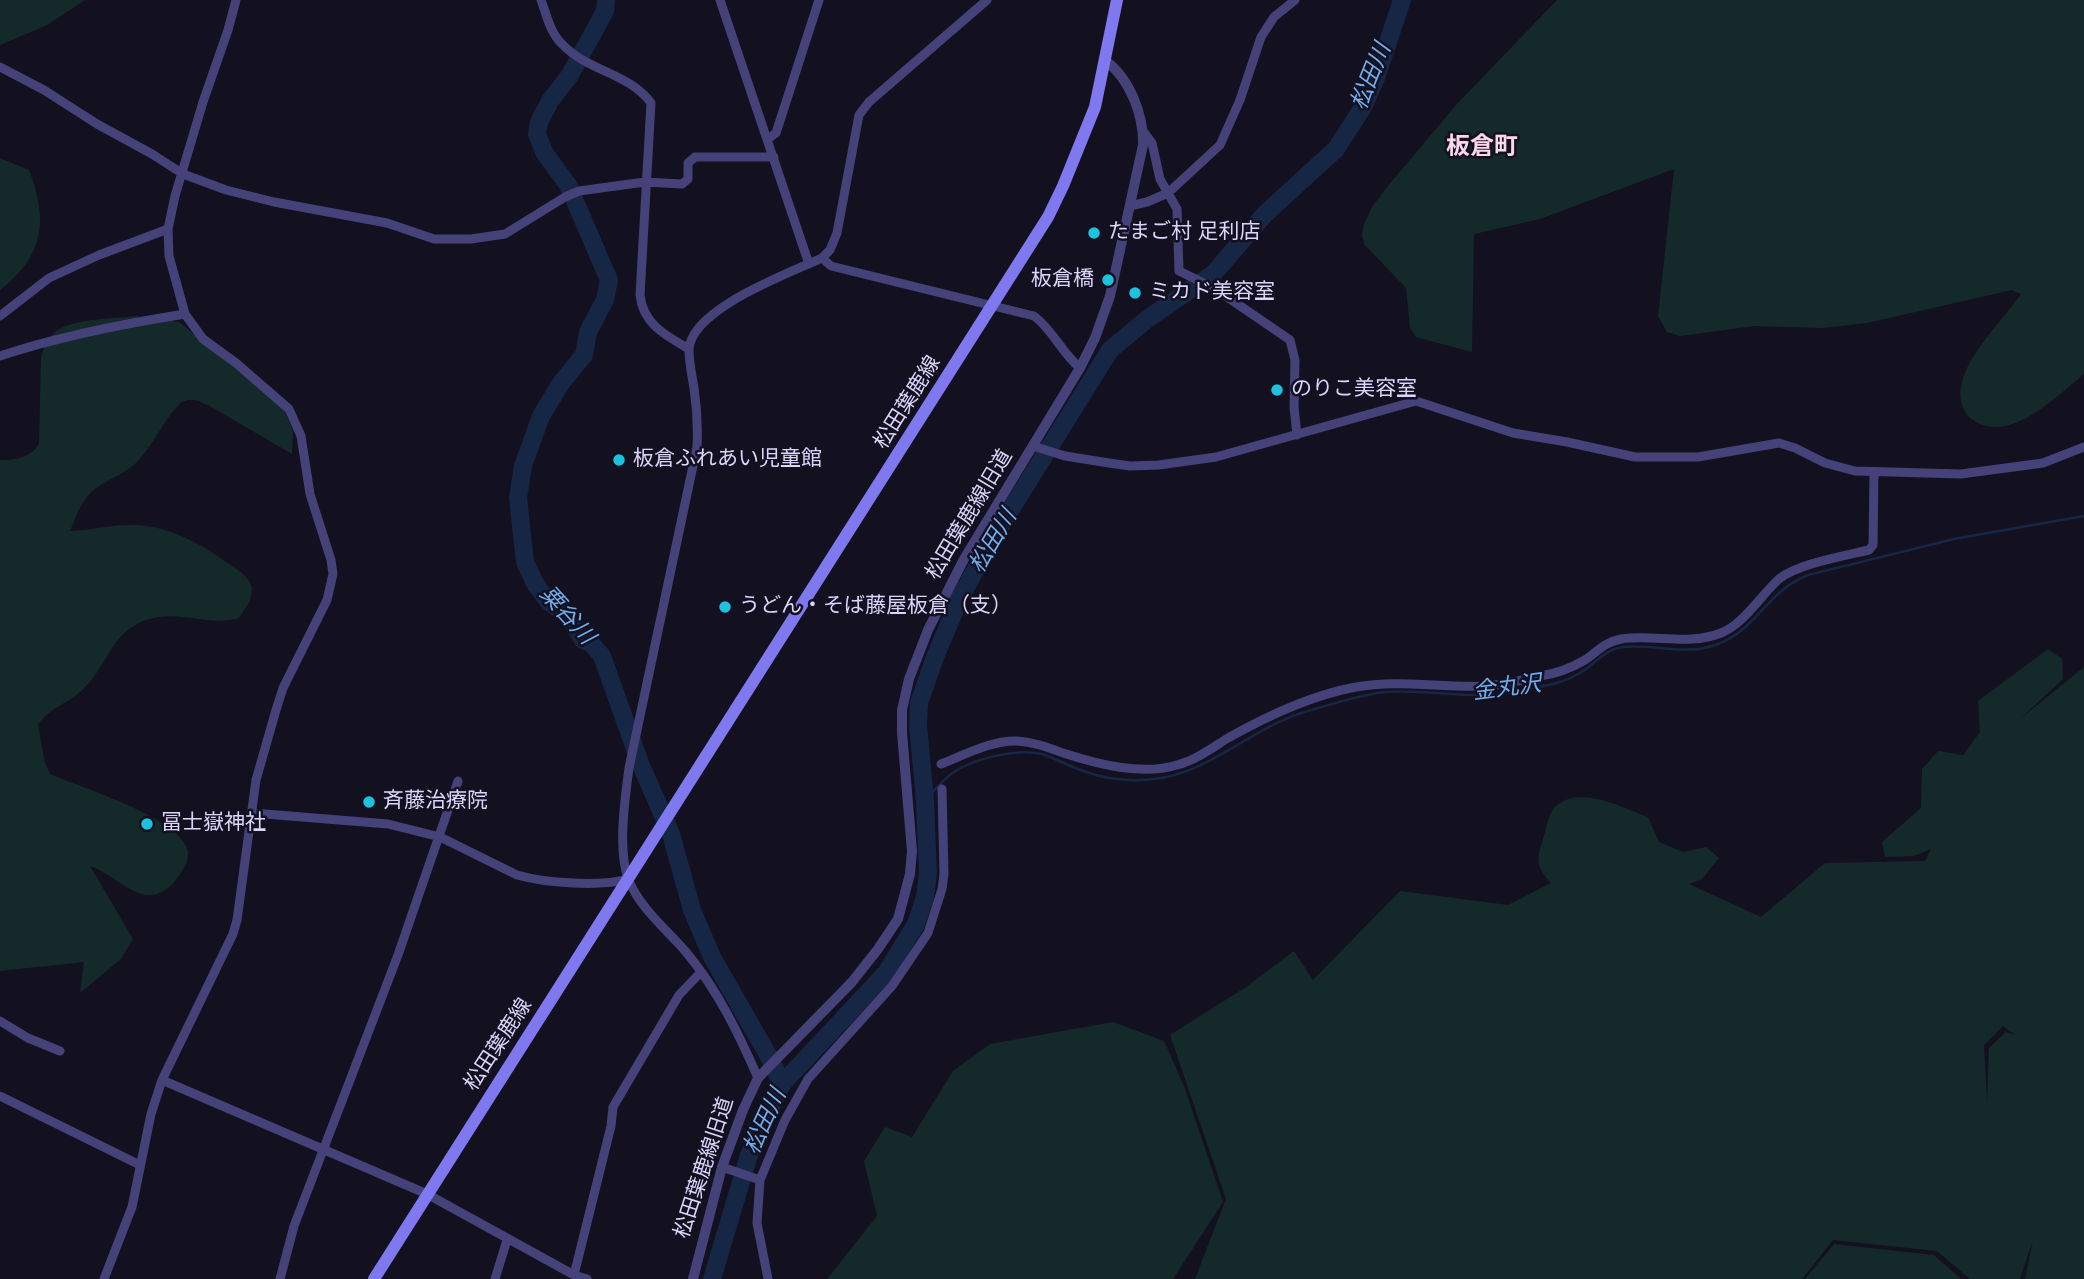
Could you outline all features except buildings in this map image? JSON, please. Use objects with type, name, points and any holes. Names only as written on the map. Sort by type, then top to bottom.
[{"type":"main road","name":"松田葉鹿線","points":[[374,1279],[1048,217],[1095,107],[1117,0]]},
{"type":"street","points":[[104,1279],[132,1207],[151,1114],[162,1080],[233,934],[256,780],[275,710],[283,688],[327,600],[333,574],[310,494],[301,436],[289,409],[236,363],[203,339],[185,314],[169,256],[167,229],[203,102],[229,30],[236,0]]},
{"type":"street","points":[[541,0],[550,27],[564,47],[627,80],[651,103],[640,295],[642,310],[649,321],[689,349]]},
{"type":"street","points":[[720,0],[809,264]]},
{"type":"street","points":[[768,139],[776,133],[819,0]]},
{"type":"street","points":[[761,1075],[732,1021],[687,953],[647,909],[628,879],[624,854],[623,814],[631,755],[697,447],[697,413],[689,349],[698,330],[715,312],[731,301],[822,258],[830,250],[837,233],[859,115],[869,102],[987,0]]},
{"type":"street","points":[[1130,206],[1168,193],[1220,145],[1240,100],[1261,37],[1274,17],[1295,0]]},
{"type":"street","name":"松田葉鹿線旧道","points":[[693,1279],[743,1110],[761,1075],[852,982],[898,919],[910,874],[912,851],[902,733],[902,710],[909,679],[944,597],[1080,368],[1095,338],[1110,296],[1142,157],[1143,131],[1139,114],[1123,80],[1106,61]]},
{"type":"street","points":[[0,67],[152,153],[183,174],[238,193],[387,223],[435,239],[471,239],[505,234],[579,191],[645,181],[686,183],[688,163],[695,157],[774,157]]},
{"type":"street","points":[[1143,131],[1152,143],[1157,173],[1178,216],[1179,271],[1214,288],[1290,340],[1295,360],[1294,407],[1297,435]]},
{"type":"street","points":[[0,316],[49,278],[167,229]]},
{"type":"street","points":[[822,258],[831,265],[1034,316],[1047,326],[1062,351],[1080,368]]},
{"type":"street","points":[[0,356],[112,326],[185,314]]},
{"type":"street","points":[[1033,446],[1065,456],[1108,463],[1130,466],[1159,465],[1216,457],[1416,401],[1513,433],[1635,457],[1698,457],[1779,443],[1825,463],[1855,471],[1961,474],[2043,463],[2084,447]]},
{"type":"street","points":[[941,764],[975,751],[1014,741],[1043,744],[1062,753],[1117,766],[1162,769],[1196,757],[1295,707],[1356,687],[1384,684],[1483,686],[1548,675],[1566,669],[1608,643],[1622,639],[1694,639],[1722,632],[1736,623],[1792,570],[1869,550],[1873,545],[1874,472]]},
{"type":"street","points":[[279,1279],[294,1226],[440,837],[458,781]]},
{"type":"street","points":[[768,1279],[757,1223],[757,1179],[808,1079],[892,986],[928,933],[944,874],[942,789]]},
{"type":"street","points":[[253,813],[388,824],[440,837],[517,875],[531,879],[614,883],[628,879]]},
{"type":"street","points":[[574,1275],[611,1126],[613,1107],[678,995],[700,973]]},
{"type":"street","points":[[0,1021],[28,1038],[60,1051]]},
{"type":"street","points":[[162,1080],[427,1194],[507,1240],[574,1275],[587,1279]]},
{"type":"street","points":[[0,1096],[140,1165]]},
{"type":"street","points":[[725,1168],[757,1179]]},
{"type":"street","points":[[495,1279],[507,1240]]},
{"type":"green space","points":[[0,0],[85,0],[47,25],[0,45]]},
{"type":"green space","points":[[1557,0],[2084,0],[2084,374],[2049,403],[2021,421],[1992,427],[1969,417],[1961,401],[1963,378],[1981,345],[2021,294],[2012,290],[1867,323],[1823,328],[1754,326],[1680,336],[1667,332],[1658,316],[1674,169],[1540,219],[1474,234],[1472,352],[1416,337],[1410,328],[1406,288],[1364,244],[1364,224],[1372,207],[1387,187],[1457,104]]},
{"type":"green space","points":[[0,158],[29,170],[39,205],[40,221],[34,250],[26,264],[0,290]]},
{"type":"green space","points":[[136,316],[179,322],[282,405],[293,431],[292,454],[208,405],[195,400],[182,402],[171,413],[136,463],[87,497],[70,531],[143,525],[168,531],[193,541],[216,555],[245,576],[252,588],[250,601],[239,618],[219,621],[169,616],[143,621],[130,628],[120,637],[90,682],[74,697],[47,714],[38,725],[45,763],[50,774],[150,816],[169,827],[182,839],[188,852],[184,867],[173,884],[152,895],[133,890],[90,866],[133,939],[121,959],[80,993],[84,962],[0,971],[0,460],[22,457],[39,444],[41,357],[52,335],[71,324]]},
{"type":"green space","points":[[2048,649],[2062,659],[2063,679],[2020,719],[2084,667],[2084,1279],[2025,1279],[2033,1240],[2020,1279],[1970,1279],[1937,1251],[1833,1240],[1802,1279],[1195,1279],[1226,1199],[1170,1035],[1246,987],[1294,951],[1313,980],[1400,891],[1508,905],[1551,883],[1539,863],[1541,847],[1554,808],[1575,798],[1600,800],[1648,817],[1659,842],[1683,852],[1706,847],[1719,858],[1702,879],[1689,884],[1761,917],[1825,863],[1925,861],[1931,849],[1914,856],[1885,857],[1882,842],[1921,808],[1922,769],[1938,751],[1963,755],[1980,732],[1978,701]],"holes":[[[2003,1026],[2015,1035],[2006,1032],[1989,1048],[1987,1101],[1984,1045]]]},
{"type":"green space","points":[[1113,1022],[1164,1041],[1184,1086],[1223,1202],[1173,1279],[827,1279],[877,1216],[864,1161],[885,1127],[912,1137],[953,1071],[990,1044]]},
{"type":"green space","points":[[1834,1244],[1934,1255],[1961,1279],[1805,1279]]},
{"type":"waterway","name":"粟谷川","points":[[606,0],[605,11],[570,75],[550,101],[539,122],[537,134],[544,152],[568,185],[609,280],[605,300],[588,332],[584,355],[561,383],[541,416],[523,466],[518,498],[525,562],[536,585],[549,602],[568,615],[583,640],[591,643],[602,656],[640,763],[671,834],[692,910],[712,957],[782,1084]]},
{"type":"waterway","name":"松田川","points":[[712,1279],[749,1155],[782,1084],[886,973],[916,924],[925,897],[928,873],[918,725],[919,703],[960,598],[993,538],[1110,350],[1146,320],[1213,274],[1265,214],[1336,149],[1363,107],[1376,78],[1402,0]]},
{"type":"waterway","name":"金丸沢","points":[[925,801],[951,774],[995,756],[1020,752],[1042,754],[1098,776],[1126,780],[1154,779],[1194,768],[1288,718],[1356,697],[1398,691],[1500,694],[1566,680],[1584,671],[1616,648],[1634,646],[1701,649],[1727,640],[1739,632],[1793,582],[1808,575],[1954,539],[2084,516]]},
{"type":"place","name":"たまご村 足利店","points":[[1094,233]]},
{"type":"place","name":"板倉橋","points":[[1108,280]]},
{"type":"place","name":"ミカド美容室","points":[[1135,293]]},
{"type":"place","name":"のりこ美容室","points":[[1277,390]]},
{"type":"place","name":"板倉ふれあい児童館","points":[[619,460]]},
{"type":"place","name":"うどん・そば藤屋板倉（支）","points":[[725,607]]},
{"type":"place","name":"斉藤治療院","points":[[369,802]]},
{"type":"place","name":"冨士嶽神社","points":[[147,824]]},
{"type":"district","name":"板倉町","points":[[1482,148]]}]
